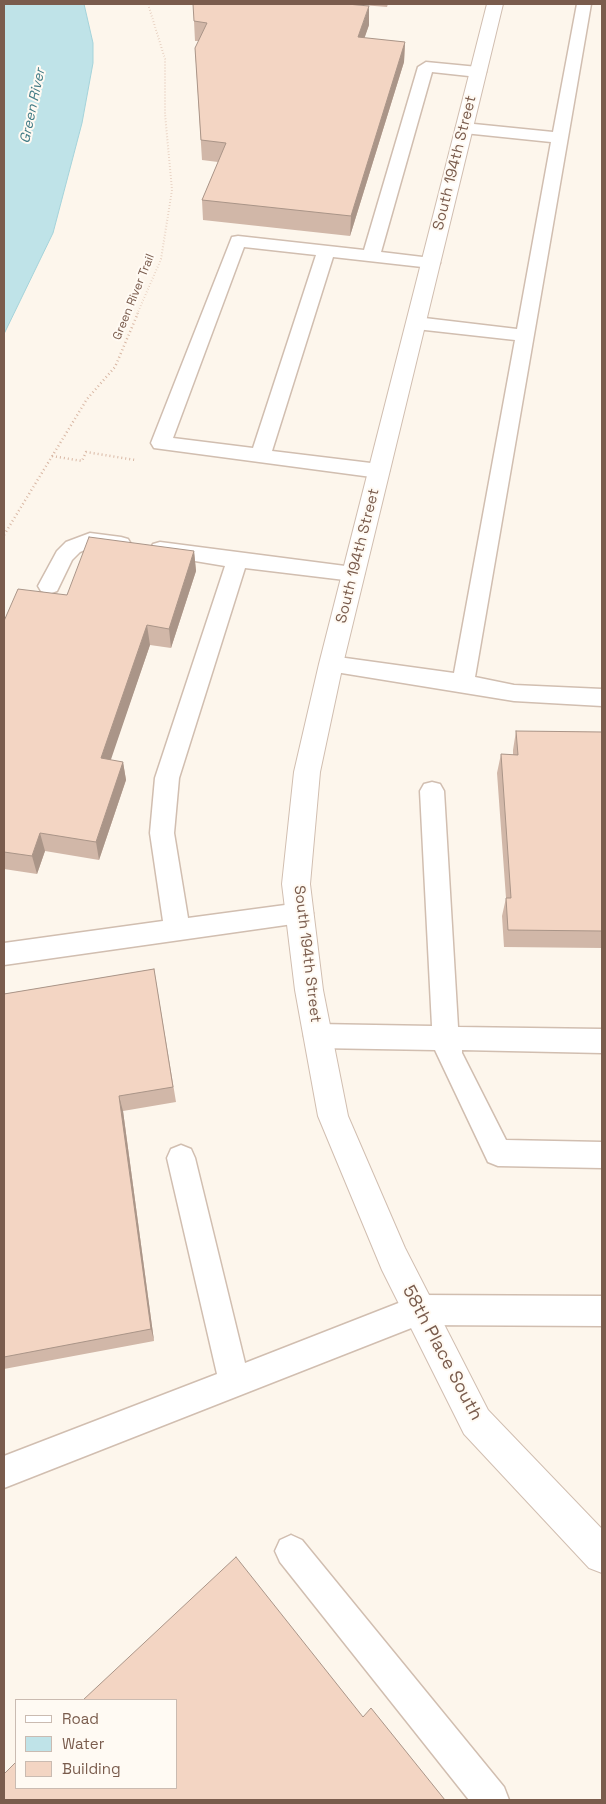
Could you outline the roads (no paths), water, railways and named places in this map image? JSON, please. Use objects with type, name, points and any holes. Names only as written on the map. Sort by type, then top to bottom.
[{"type":"street","name":"South 194th Street","points":[[333,1116],[309,990],[296,884],[307,772],[353,574],[495,4]]},
{"type":"street","name":"58th Place South","points":[[333,1116],[393,1259],[476,1422],[602,1555]]},
{"type":"lane","points":[[463,683],[584,4]]},
{"type":"lane","points":[[371,256],[426,67],[478,72]]},
{"type":"lane","points":[[464,128],[560,138]]},
{"type":"lane","points":[[379,471],[161,443],[238,241],[431,263]]},
{"type":"lane","points":[[260,456],[326,251]]},
{"type":"lane","points":[[416,323],[525,336]]},
{"type":"lane","points":[[49,586],[64,556],[73,547],[90,540],[353,574]]},
{"type":"lane","points":[[177,930],[162,833],[165,792],[237,560]]},
{"type":"lane","points":[[331,664],[463,683],[514,693],[602,698]]},
{"type":"lane","points":[[432,791],[446,1038],[449,1054],[498,1153],[602,1155]]},
{"type":"lane","points":[[4,954],[300,913]]},
{"type":"lane","points":[[318,1036],[602,1041]]},
{"type":"lane","points":[[181,1158],[234,1382]]},
{"type":"lane","points":[[4,1472],[419,1310],[602,1311]]},
{"type":"lane","points":[[291,1551],[490,1800]]},
{"type":"water","name":"Green River","points":[[4,4],[84,4],[93,43],[93,63],[82,123],[53,233],[4,334]]}]
